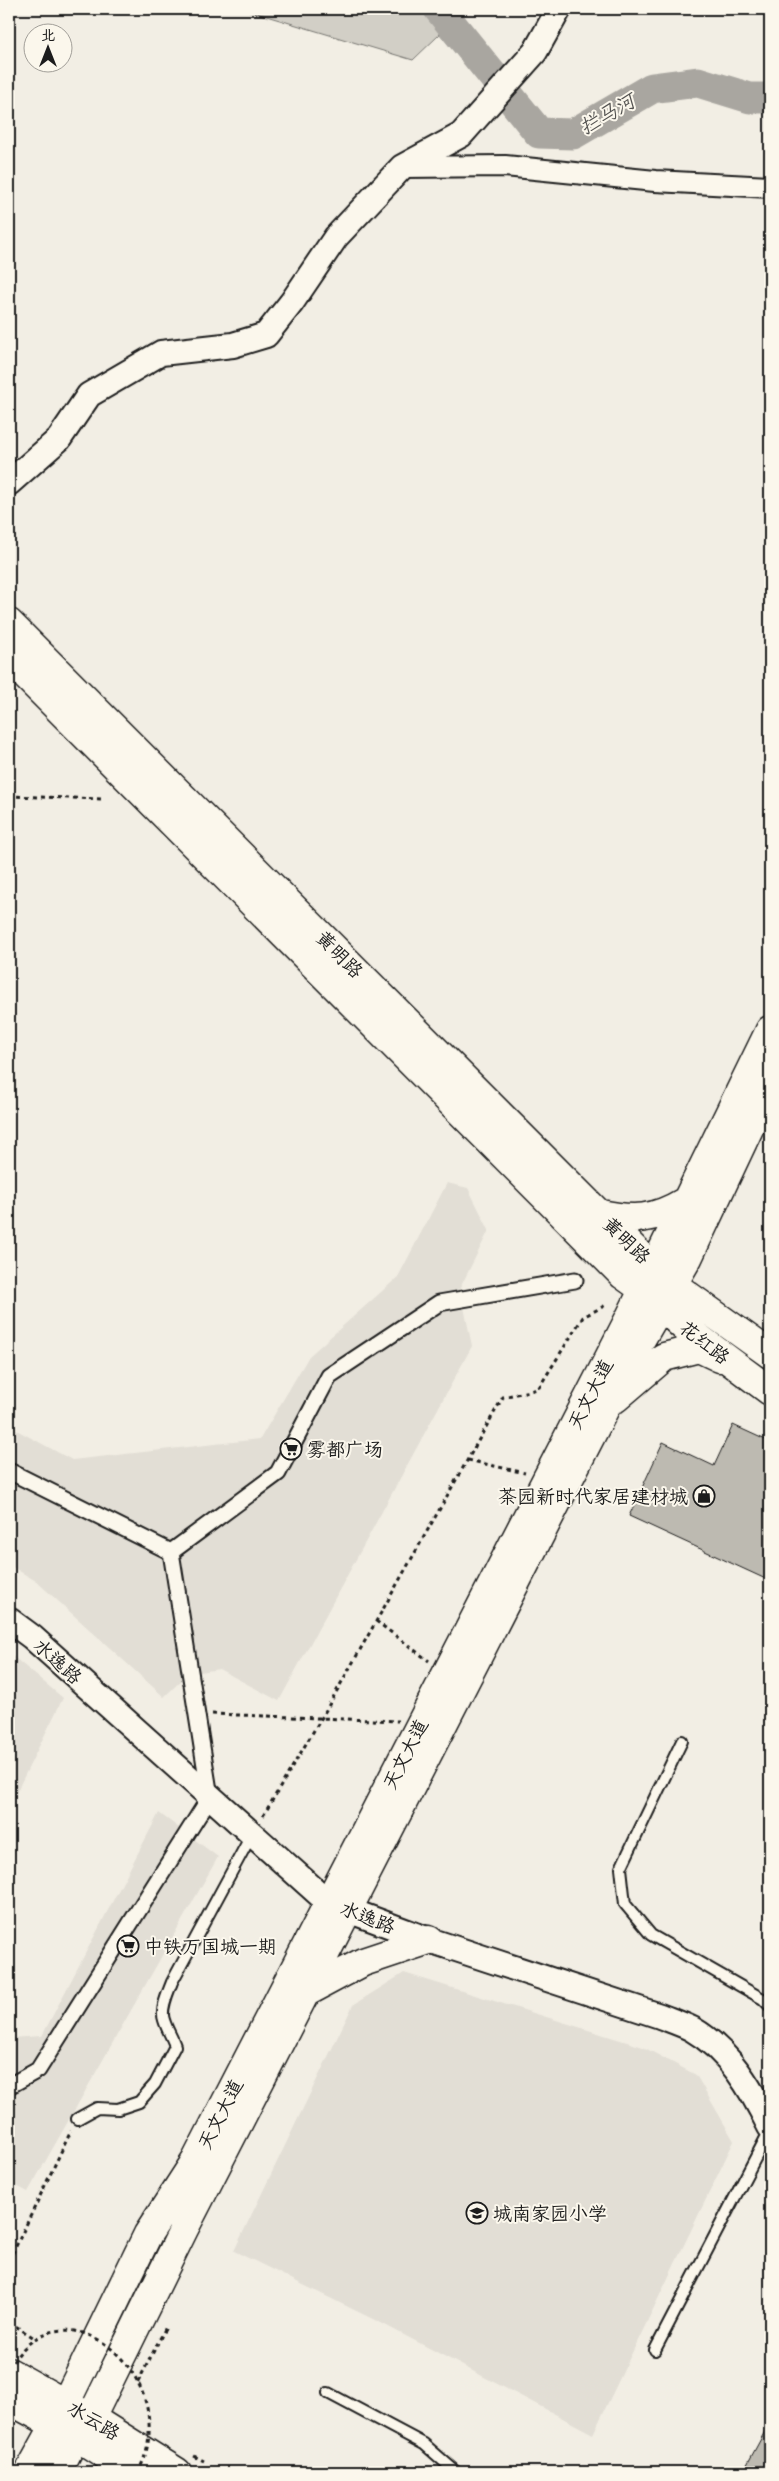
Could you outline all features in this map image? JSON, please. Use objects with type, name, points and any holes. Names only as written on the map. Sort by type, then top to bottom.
[{"type":"main road","name":"黄明路","points":[[9,624],[600,1214],[657,1286]]},
{"type":"main road","name":"黄明路","points":[[9,658],[617,1269],[657,1286]]},
{"type":"main road","name":"天文大道","points":[[57,2472],[72,2421],[148,2234],[196,2160],[338,1906],[608,1406],[657,1286],[684,1202],[770,1030]]},
{"type":"main road","name":"天文大道","points":[[16,2462],[72,2421],[184,2229],[306,1992],[338,1906],[657,1286],[688,1258],[770,1084]]},
{"type":"main road","points":[[600,1214],[627,1219],[646,1218],[669,1211],[684,1202]]},
{"type":"main road","name":"花红路","points":[[657,1286],[770,1354]]},
{"type":"main road","name":"花红路","points":[[657,1286],[683,1326],[770,1391]]},
{"type":"main road","points":[[608,1406],[664,1358],[678,1352],[699,1348],[732,1363]]},
{"type":"main road","points":[[306,1992],[363,1962],[429,1940]]},
{"type":"main road","name":"水云路","points":[[9,2370],[132,2472]]},
{"type":"main road","name":"水云路","points":[[9,2400],[72,2421],[177,2472]]},
{"type":"street","points":[[9,483],[59,439],[89,394],[161,353],[233,345],[266,334],[292,302],[336,237],[402,167],[461,135],[535,52],[559,9]]},
{"type":"street","points":[[402,167],[505,166],[655,181],[770,187]]},
{"type":"street","points":[[172,1552],[278,1473],[329,1376],[439,1303],[575,1280]]},
{"type":"street","points":[[9,1471],[172,1552]]},
{"type":"street","points":[[9,2086],[38,2070],[210,1797],[172,1552]]},
{"type":"street","name":"水逸路","points":[[9,1620],[32,1638],[252,1834],[338,1906],[429,1940],[692,2029],[718,2048],[753,2092],[770,2128]]},
{"type":"lane","points":[[682,1741],[621,1868],[625,1904],[652,1935],[763,1999],[770,2006]]},
{"type":"lane","points":[[77,2119],[97,2108],[118,2109],[139,2102],[155,2084],[175,2046],[172,2034],[164,2020],[164,2006],[172,1982],[252,1834]]},
{"type":"lane","points":[[655,2350],[770,2128]]},
{"type":"lane","points":[[328,2393],[424,2444],[456,2472]]},
{"type":"path","points":[[9,796],[101,799]]},
{"type":"path","points":[[252,1834],[322,1717],[503,1397],[538,1389],[582,1317],[606,1305]]},
{"type":"path","points":[[468,1460],[527,1473]]},
{"type":"path","points":[[376,1621],[432,1664]]},
{"type":"path","points":[[196,1714],[404,1721]]},
{"type":"path","points":[[9,2261],[77,2119]]},
{"type":"path","points":[[9,2322],[36,2339]]},
{"type":"path","points":[[138,2382],[167,2326]]},
{"type":"path","points":[[9,2370],[24,2347],[49,2333],[64,2331],[92,2336],[119,2354],[138,2382],[148,2416],[149,2433],[146,2450],[138,2472]]},
{"type":"shaded area","points":[[243,9],[466,9],[413,60]]},
{"type":"shaded area","name":"雾都广场","points":[[447,1183],[468,1188],[489,1230],[460,1288],[472,1346],[279,1701],[219,1669],[188,1674],[164,1697],[36,1581],[9,1565],[9,1426],[72,1460],[260,1439],[309,1356],[398,1277]]},
{"type":"shaded area","points":[[9,1653],[63,1698],[9,1807]]},
{"type":"shaded area","name":"中铁万国城一期","points":[[159,1813],[218,1857],[28,2192],[9,2182],[9,2038],[42,2036]]},
{"type":"shaded area","name":"城南家园小学","points":[[404,1973],[643,2047],[696,2075],[734,2141],[593,2434],[385,2325],[234,2251],[353,2005]]},
{"type":"building","name":"茶园新时代家居建材城","points":[[733,1425],[770,1442],[770,1581],[629,1516],[663,1442],[714,1466]]},
{"type":"building","points":[[770,2422],[770,2472],[743,2472]]},
{"type":"waterway","name":"拦马河","points":[[439,9],[539,133],[573,134],[652,88],[698,82],[750,98],[770,98]]},
{"type":"place","name":"雾都广场","points":[[291,1449]]},
{"type":"place","name":"茶园新时代家居建材城","points":[[704,1496]]},
{"type":"place","name":"中铁万国城一期","points":[[128,1946]]},
{"type":"place","name":"城南家园小学","points":[[477,2213]]}]
